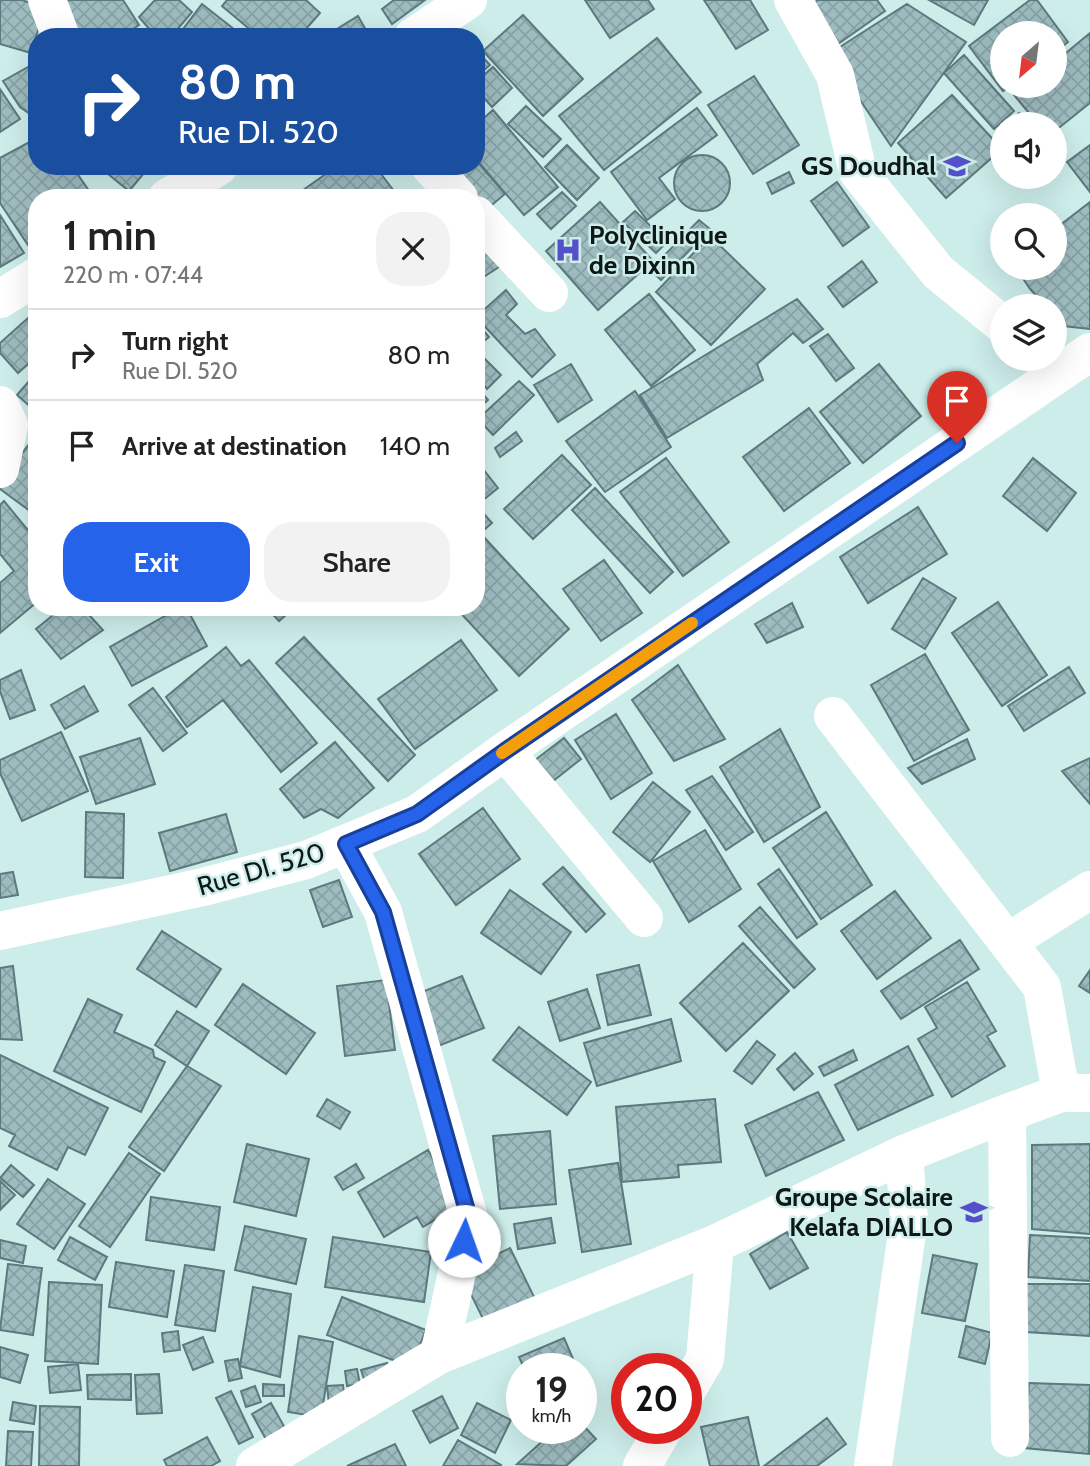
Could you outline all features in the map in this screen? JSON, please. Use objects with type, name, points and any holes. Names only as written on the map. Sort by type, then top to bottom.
[{"type":"street","points":[[47,0],[58,28]]},
{"type":"street","points":[[426,28],[468,0]]},
{"type":"street","points":[[793,0],[835,75],[858,172],[938,272],[990,314]]},
{"type":"street","points":[[181,189],[202,175]]},
{"type":"street","points":[[438,175],[451,189]]},
{"type":"street","points":[[485,225],[549,293]]},
{"type":"street","points":[[0,299],[28,282]]},
{"type":"street","name":"Rue DI. 520","points":[[0,932],[203,887],[306,860],[417,814],[505,751],[1076,364]]},
{"type":"street","points":[[0,405],[9,425],[0,469]]},
{"type":"street","points":[[255,1466],[439,1355],[715,1244],[904,1154],[1007,1113],[1076,1093],[1042,987],[833,716]]},
{"type":"street","points":[[505,751],[644,918]]},
{"type":"street","points":[[346,844],[383,912],[469,1218],[439,1355]]},
{"type":"street","points":[[1008,942],[1090,890]]},
{"type":"street","points":[[1007,1113],[1010,1438]]},
{"type":"street","points":[[873,1466],[909,1220],[904,1154]]},
{"type":"street","points":[[702,1364],[705,1359],[715,1244]]},
{"type":"street","points":[[642,1466],[655,1444]]},
{"type":"building","points":[[0,0],[22,0],[45,8],[39,28],[28,28],[28,52],[0,44]]},
{"type":"building","points":[[60,0],[123,0],[139,25],[134,28],[70,28]]},
{"type":"building","points":[[155,0],[179,0],[192,12],[179,28],[148,28],[139,17]]},
{"type":"building","points":[[227,0],[306,0],[320,13],[307,28],[248,28],[222,6]]},
{"type":"building","points":[[394,0],[425,0],[392,24],[382,9]]},
{"type":"building","points":[[585,0],[648,0],[654,9],[610,38]]},
{"type":"building","points":[[704,0],[750,0],[768,30],[736,49]]},
{"type":"building","points":[[818,0],[877,0],[885,11],[835,46],[807,8]]},
{"type":"building","points":[[929,0],[988,0],[974,25]]},
{"type":"building","points":[[1030,0],[1037,0],[1052,21],[1002,21]]},
{"type":"building","points":[[202,4],[233,28],[184,28]]},
{"type":"building","points":[[907,4],[966,42],[891,146],[829,54]]},
{"type":"building","points":[[523,15],[583,79],[543,116],[485,53],[485,49]]},
{"type":"building","points":[[358,16],[365,28],[339,28]]},
{"type":"building","points":[[990,30],[990,74],[969,46]]},
{"type":"building","points":[[1090,33],[1090,103],[1067,121],[1067,112],[1028,112],[1016,98],[1068,98],[1068,51]]},
{"type":"building","points":[[657,38],[701,92],[604,170],[559,116]]},
{"type":"building","points":[[964,55],[990,84],[990,98],[1002,98],[1014,111],[990,112],[990,125],[944,73]]},
{"type":"building","points":[[28,67],[28,113],[20,107],[3,81]]},
{"type":"building","points":[[493,67],[512,88],[492,107],[485,99],[485,74]]},
{"type":"building","points":[[754,76],[799,145],[753,174],[708,105]]},
{"type":"building","points":[[0,89],[20,119],[0,132]]},
{"type":"building","points":[[952,95],[990,136],[990,160],[946,198],[898,143]]},
{"type":"building","points":[[526,106],[561,139],[543,157],[508,124]]},
{"type":"building","points":[[697,108],[717,135],[659,178],[675,199],[647,220],[611,172]]},
{"type":"building","points":[[493,110],[558,187],[524,215],[485,170],[485,117]]},
{"type":"building","points":[[28,143],[28,175],[78,175],[88,189],[28,189],[28,245],[0,203],[0,158]]},
{"type":"building","points":[[567,145],[599,178],[577,200],[545,167]]},
{"type":"building","points":[[1090,145],[1090,192],[1067,162]]},
{"type":"building","points":[[702,155],[713,157],[722,163],[728,172],[728,194],[722,203],[713,209],[702,211],[691,209],[682,203],[676,194],[674,183],[676,172],[682,163],[691,157]]},
{"type":"building","points":[[485,171],[505,194],[485,211],[485,189],[460,189],[448,175],[485,175]]},
{"type":"building","points":[[789,172],[794,183],[772,194],[767,183]]},
{"type":"building","points":[[109,175],[142,175],[131,189],[127,189]]},
{"type":"building","points":[[324,175],[382,175],[392,189],[305,189]]},
{"type":"building","points":[[837,182],[869,227],[843,246],[811,201]]},
{"type":"building","points":[[562,192],[576,206],[551,229],[537,214]]},
{"type":"building","points":[[600,202],[653,261],[598,310],[546,251]]},
{"type":"building","points":[[1090,202],[1090,329],[1067,326],[1067,294],[1034,294],[1024,280],[1067,280],[1067,220]]},
{"type":"building","points":[[635,211],[667,242],[656,253],[623,222]]},
{"type":"building","points":[[0,215],[24,253],[0,267]]},
{"type":"building","points":[[699,220],[710,229],[661,280],[650,270]]},
{"type":"building","points":[[710,236],[765,289],[711,345],[656,292]]},
{"type":"building","points":[[485,239],[505,263],[485,276]]},
{"type":"building","points":[[862,261],[877,282],[843,307],[828,287]]},
{"type":"building","points":[[506,290],[517,304],[506,315],[525,334],[535,329],[555,355],[532,377],[485,327],[485,309]]},
{"type":"building","points":[[649,294],[695,350],[651,386],[605,330]]},
{"type":"building","points":[[797,299],[823,329],[803,343],[793,333],[757,364],[763,380],[667,438],[640,395]]},
{"type":"building","points":[[28,318],[28,364],[18,373],[0,353],[0,343]]},
{"type":"building","points":[[828,334],[854,368],[836,381],[810,346]]},
{"type":"building","points":[[485,359],[501,375],[487,389],[485,386]]},
{"type":"building","points":[[571,364],[592,400],[558,422],[534,385]]},
{"type":"building","points":[[879,364],[921,416],[863,463],[820,412]]},
{"type":"building","points":[[519,381],[534,395],[493,435],[485,426],[485,413]]},
{"type":"building","points":[[28,382],[28,405],[17,395]]},
{"type":"building","points":[[635,391],[671,447],[605,492],[566,441]]},
{"type":"building","points":[[809,408],[850,463],[784,511],[743,457]]},
{"type":"building","points":[[516,432],[522,441],[500,457],[495,448]]},
{"type":"building","points":[[28,446],[28,510],[0,489],[0,482]]},
{"type":"building","points":[[562,455],[591,485],[533,539],[504,509]]},
{"type":"building","points":[[666,458],[729,542],[683,576],[620,492]]},
{"type":"building","points":[[1033,458],[1076,493],[1047,531],[1003,496]]},
{"type":"building","points":[[485,471],[498,488],[485,499]]},
{"type":"building","points":[[595,488],[673,572],[650,593],[572,510]]},
{"type":"building","points":[[4,501],[28,530],[28,610],[0,633],[0,583],[14,571],[0,554],[0,505]]},
{"type":"building","points":[[918,507],[947,554],[868,603],[840,557]]},
{"type":"building","points":[[485,515],[492,523],[485,529]]},
{"type":"building","points":[[485,538],[569,629],[519,676],[463,616],[485,616]]},
{"type":"building","points":[[604,560],[642,613],[601,641],[563,589]]},
{"type":"building","points":[[923,578],[956,598],[925,649],[892,629]]},
{"type":"building","points":[[998,602],[1047,675],[1002,706],[952,633]]},
{"type":"building","points":[[792,603],[803,627],[767,643],[755,624]]},
{"type":"building","points":[[52,616],[90,616],[103,630],[61,659],[36,629]]},
{"type":"building","points":[[165,616],[191,616],[207,646],[132,686],[110,647]]},
{"type":"building","points":[[304,637],[415,755],[388,781],[276,663]]},
{"type":"building","points":[[461,640],[497,690],[415,749],[378,699]]},
{"type":"building","points":[[226,647],[241,666],[249,660],[317,743],[281,772],[223,700],[187,727],[166,697]]},
{"type":"building","points":[[925,654],[969,730],[914,761],[871,685]]},
{"type":"building","points":[[678,665],[725,739],[674,761],[632,700]]},
{"type":"building","points":[[1069,667],[1085,693],[1024,731],[1008,706]]},
{"type":"building","points":[[21,670],[35,710],[10,719],[0,691],[0,680]]},
{"type":"building","points":[[84,686],[98,711],[65,729],[51,705]]},
{"type":"building","points":[[153,688],[187,733],[163,751],[129,705]]},
{"type":"building","points":[[616,714],[652,773],[611,799],[575,740]]},
{"type":"building","points":[[780,729],[820,807],[764,842],[720,767]]},
{"type":"building","points":[[61,732],[88,791],[22,821],[0,773],[0,760]]},
{"type":"building","points":[[140,738],[155,784],[96,804],[80,757]]},
{"type":"building","points":[[564,738],[581,759],[543,789],[526,767]]},
{"type":"building","points":[[967,739],[975,759],[922,784],[908,768]]},
{"type":"building","points":[[335,742],[374,788],[338,818],[321,809],[304,818],[280,789]]},
{"type":"building","points":[[1090,758],[1090,804],[1062,771]]},
{"type":"building","points":[[712,776],[753,832],[726,850],[686,790]]},
{"type":"building","points":[[653,782],[690,812],[650,862],[613,832]]},
{"type":"building","points":[[483,808],[520,859],[456,905],[419,854]]},
{"type":"building","points":[[86,812],[124,814],[123,878],[85,877]]},
{"type":"building","points":[[826,812],[872,885],[821,919],[773,848]]},
{"type":"building","points":[[226,814],[237,852],[170,871],[159,833]]},
{"type":"building","points":[[705,830],[741,889],[689,922],[653,861]]},
{"type":"building","points":[[563,867],[605,914],[586,932],[543,884]]},
{"type":"building","points":[[779,869],[817,924],[797,938],[758,884]]},
{"type":"building","points":[[13,872],[18,895],[0,898],[0,874]]},
{"type":"building","points":[[339,880],[352,917],[323,927],[310,890]]},
{"type":"building","points":[[510,890],[571,932],[541,974],[481,933]]},
{"type":"building","points":[[895,891],[931,938],[877,979],[841,931]]},
{"type":"building","points":[[760,907],[815,969],[794,988],[739,926]]},
{"type":"building","points":[[162,931],[221,969],[196,1007],[137,969]]},
{"type":"building","points":[[960,940],[979,969],[901,1019],[881,991]]},
{"type":"building","points":[[743,943],[789,991],[726,1051],[680,1003]]},
{"type":"building","points":[[639,965],[651,1015],[608,1025],[597,975]]},
{"type":"building","points":[[13,966],[22,1040],[0,1039],[0,968]]},
{"type":"building","points":[[1090,970],[1090,993],[1079,986]]},
{"type":"building","points":[[462,976],[484,1028],[433,1048],[412,996]]},
{"type":"building","points":[[386,980],[395,1050],[345,1056],[337,986]]},
{"type":"building","points":[[967,982],[996,1031],[987,1036],[1005,1066],[952,1097],[918,1039],[937,1028],[925,1007]]},
{"type":"building","points":[[243,984],[315,1033],[286,1074],[215,1025]]},
{"type":"building","points":[[587,989],[600,1028],[560,1041],[548,1002]]},
{"type":"building","points":[[88,999],[122,1015],[114,1032],[153,1050],[154,1057],[165,1062],[141,1112],[54,1071]]},
{"type":"building","points":[[177,1011],[209,1031],[187,1066],[155,1045]]},
{"type":"building","points":[[671,1019],[681,1061],[597,1086],[584,1043]]},
{"type":"building","points":[[519,1027],[591,1082],[567,1115],[493,1060]]},
{"type":"building","points":[[757,1041],[775,1055],[752,1084],[734,1071]]},
{"type":"building","points":[[908,1046],[933,1095],[858,1130],[835,1085]]},
{"type":"building","points":[[853,1050],[857,1060],[824,1076],[819,1067]]},
{"type":"building","points":[[795,1053],[813,1074],[794,1090],[777,1069]]},
{"type":"building","points":[[0,1055],[108,1108],[85,1155],[68,1147],[57,1170],[9,1146],[15,1135],[0,1128]]},
{"type":"building","points":[[187,1066],[221,1086],[164,1171],[129,1147]]},
{"type":"building","points":[[818,1092],[844,1140],[766,1176],[745,1125]]},
{"type":"building","points":[[327,1099],[350,1112],[340,1129],[317,1116]]},
{"type":"building","points":[[715,1099],[721,1162],[678,1165],[679,1177],[622,1182],[616,1107]]},
{"type":"building","points":[[550,1131],[556,1204],[500,1209],[493,1136]]},
{"type":"building","points":[[247,1144],[309,1159],[296,1216],[234,1202]]},
{"type":"building","points":[[1090,1144],[1090,1234],[1032,1229],[1032,1145]]},
{"type":"building","points":[[428,1150],[460,1205],[423,1227],[417,1217],[384,1237],[358,1192]]},
{"type":"building","points":[[129,1153],[160,1174],[110,1247],[79,1226]]},
{"type":"building","points":[[618,1163],[631,1244],[582,1252],[569,1170]]},
{"type":"building","points":[[356,1164],[364,1178],[343,1190],[335,1177]]},
{"type":"building","points":[[11,1165],[34,1185],[23,1197],[0,1178]]},
{"type":"building","points":[[48,1179],[85,1204],[54,1249],[17,1224]]},
{"type":"building","points":[[0,1181],[15,1195],[0,1210]]},
{"type":"building","points":[[151,1197],[220,1207],[214,1250],[146,1240]]},
{"type":"building","points":[[551,1218],[555,1243],[518,1249],[514,1224]]},
{"type":"building","points":[[245,1226],[306,1239],[296,1284],[235,1270]]},
{"type":"building","points":[[787,1232],[808,1268],[770,1289],[750,1254]]},
{"type":"building","points":[[1030,1235],[1090,1238],[1090,1281],[1028,1277]]},
{"type":"building","points":[[70,1237],[107,1257],[95,1280],[58,1260]]},
{"type":"building","points":[[333,1237],[431,1252],[424,1302],[325,1287]]},
{"type":"building","points":[[0,1240],[26,1246],[23,1263],[0,1258]]},
{"type":"building","points":[[510,1248],[539,1307],[489,1331],[460,1272]]},
{"type":"building","points":[[933,1255],[977,1264],[965,1321],[922,1313]]},
{"type":"building","points":[[116,1262],[174,1271],[167,1317],[109,1307]]},
{"type":"building","points":[[8,1264],[42,1268],[33,1335],[0,1330]]},
{"type":"building","points":[[185,1265],[224,1271],[215,1331],[175,1325]]},
{"type":"building","points":[[49,1282],[102,1285],[98,1364],[45,1361]]},
{"type":"building","points":[[1025,1284],[1090,1284],[1090,1336],[1026,1332]]},
{"type":"building","points":[[253,1287],[291,1294],[280,1377],[240,1366]]},
{"type":"building","points":[[342,1297],[426,1330],[411,1367],[327,1335]]},
{"type":"building","points":[[966,1326],[992,1333],[985,1364],[959,1357]]},
{"type":"building","points":[[178,1331],[180,1350],[164,1352],[162,1333]]},
{"type":"building","points":[[299,1336],[333,1342],[321,1417],[288,1412]]},
{"type":"building","points":[[203,1337],[213,1362],[193,1370],[183,1345]]},
{"type":"building","points":[[564,1338],[570,1353],[528,1353]]},
{"type":"building","points":[[0,1347],[28,1355],[20,1383],[0,1377]]},
{"type":"building","points":[[238,1359],[242,1378],[229,1381],[225,1361]]},
{"type":"building","points":[[387,1363],[393,1381],[367,1388],[361,1370]]},
{"type":"building","points":[[78,1364],[81,1390],[50,1393],[48,1367]]},
{"type":"building","points":[[357,1369],[360,1384],[347,1386],[345,1371]]},
{"type":"building","points":[[131,1374],[131,1400],[88,1399],[87,1375]]},
{"type":"building","points":[[159,1374],[162,1413],[137,1414],[135,1375]]},
{"type":"building","points":[[1029,1383],[1090,1385],[1089,1454],[1024,1448]]},
{"type":"building","points":[[263,1384],[284,1385],[284,1396],[263,1396]]},
{"type":"building","points":[[343,1385],[345,1403],[329,1404],[327,1386]]},
{"type":"building","points":[[255,1386],[261,1402],[246,1407],[241,1391]]},
{"type":"building","points":[[231,1391],[253,1437],[239,1444],[216,1398]]},
{"type":"building","points":[[442,1396],[458,1428],[430,1443],[413,1411]]},
{"type":"building","points":[[13,1402],[36,1406],[34,1424],[10,1420]]},
{"type":"building","points":[[271,1403],[286,1430],[267,1441],[252,1414]]},
{"type":"building","points":[[477,1403],[506,1418],[506,1430],[495,1453],[461,1435]]},
{"type":"building","points":[[40,1406],[80,1407],[79,1466],[39,1466]]},
{"type":"building","points":[[748,1417],[759,1466],[710,1466],[702,1427]]},
{"type":"building","points":[[827,1418],[846,1444],[817,1466],[764,1466]]},
{"type":"building","points":[[8,1431],[33,1432],[31,1466],[6,1466]]},
{"type":"building","points":[[207,1437],[220,1461],[211,1466],[167,1466],[164,1460]]},
{"type":"building","points":[[458,1440],[501,1465],[443,1466]]},
{"type":"building","points":[[395,1444],[406,1466],[347,1466]]},
{"type":"building","points":[[539,1444],[590,1444],[566,1466],[517,1464]]},
{"type":"slow traffic","points":[[502,753],[692,623]]},
{"type":"place","name":"GS Doudhal","points":[[957,166]]},
{"type":"place","name":"Polyclinique de Dixinn","points":[[568,250]]},
{"type":"place","name":"Groupe Scolaire Kelafa DIALLO","points":[[974,1212]]},
{"type":"route","points":[[464,1241],[469,1218],[383,912],[346,844],[417,814],[957,443]]}]
